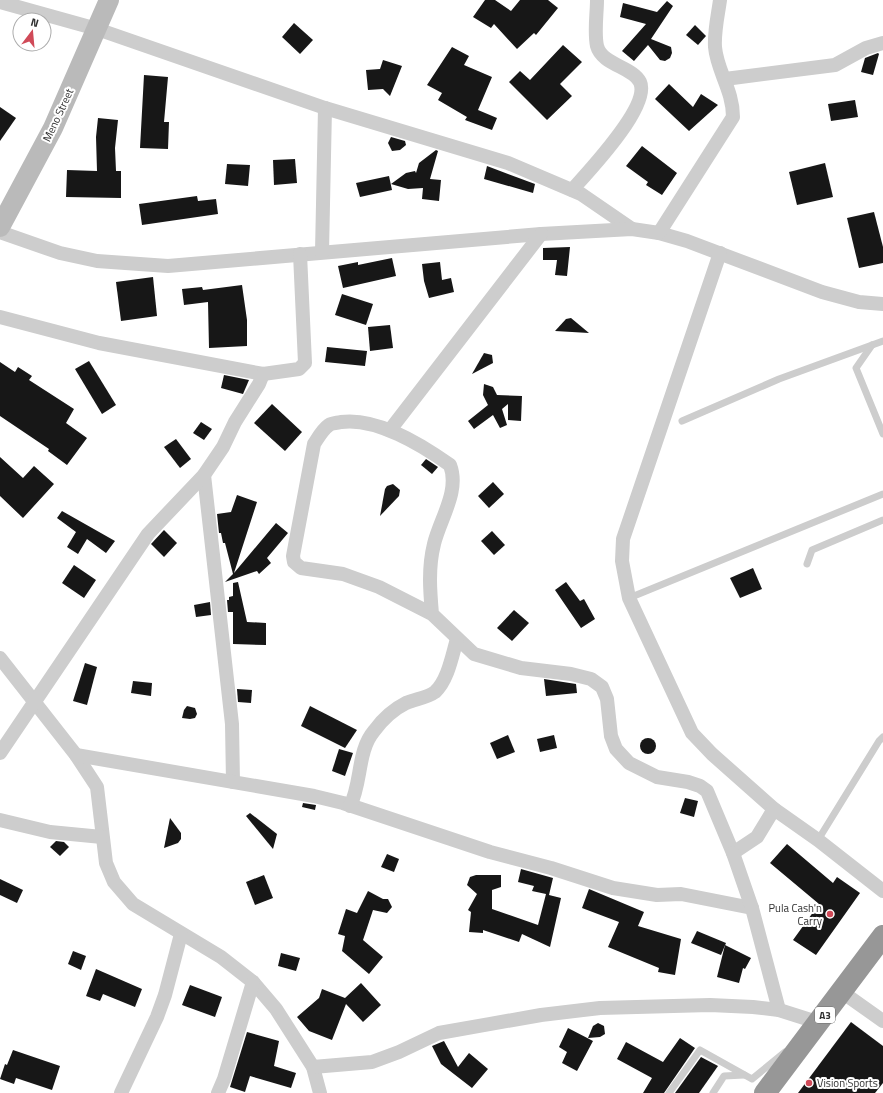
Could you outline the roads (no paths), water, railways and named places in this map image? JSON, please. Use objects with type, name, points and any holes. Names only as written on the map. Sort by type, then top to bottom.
[{"type":"highway","name":"A3","points":[[765,1093],[820,1023],[883,936]]},
{"type":"street","name":"Meno Street","points":[[0,227],[53,128],[109,0]]},
{"type":"street","points":[[572,190],[618,137],[641,99],[642,88],[637,77],[602,54],[597,46],[597,0]]},
{"type":"street","points":[[659,233],[733,117],[733,104],[715,48],[715,31],[720,0]]},
{"type":"street","points":[[0,2],[97,28],[325,108],[508,163],[572,190],[632,229]]},
{"type":"street","points":[[725,79],[835,65],[866,48],[883,43]]},
{"type":"street","points":[[322,252],[325,108]]},
{"type":"street","points":[[0,232],[60,253],[105,261],[168,266],[541,234],[632,229],[659,233],[720,253],[822,292],[859,302],[883,304]]},
{"type":"street","points":[[390,430],[541,234]]},
{"type":"street","points":[[720,253],[623,539],[622,561],[630,598],[692,733],[712,754],[774,809],[818,840],[883,891]]},
{"type":"street","points":[[0,318],[99,343],[263,374],[299,370],[305,363],[300,254]]},
{"type":"street","points":[[0,753],[148,534],[204,475],[223,447],[235,422],[259,384],[263,374]]},
{"type":"street","points":[[432,614],[430,571],[434,544],[451,495],[453,480],[450,465],[432,452],[390,430],[350,421],[330,424],[320,434],[314,444],[293,558],[296,565],[301,568],[343,574],[379,587],[432,614],[474,654],[520,668],[571,674],[591,679],[602,687],[607,699],[611,736],[616,749],[629,763],[656,777],[688,782],[700,786],[707,791],[733,853],[752,908],[779,1010]]},
{"type":"street","points":[[204,475],[232,724],[234,782]]},
{"type":"street","points":[[350,806],[355,794],[367,744],[373,732],[389,715],[405,704],[434,692],[443,682],[457,639]]},
{"type":"street","points":[[0,658],[76,755],[97,787],[106,863],[114,882],[133,904],[221,957],[253,982],[276,1009],[313,1067],[320,1093]]},
{"type":"street","points":[[76,755],[314,796],[350,806],[482,850],[551,868],[613,888],[657,895],[681,894],[752,908]]},
{"type":"street","points":[[733,853],[757,837],[774,809]]},
{"type":"street","points":[[0,820],[50,832],[102,837]]},
{"type":"street","points":[[121,1093],[157,1017],[181,934]]},
{"type":"street","points":[[218,1093],[224,1079],[253,982]]},
{"type":"street","points":[[842,992],[883,1021]]},
{"type":"street","points":[[313,1067],[372,1062],[399,1052],[439,1033],[593,1008],[710,1005],[779,1010],[820,1023]]},
{"type":"lane","points":[[682,421],[779,379],[883,341]]},
{"type":"lane","points":[[872,344],[856,368],[883,434]]},
{"type":"lane","points":[[630,598],[883,494]]},
{"type":"lane","points":[[807,564],[812,550],[883,520]]},
{"type":"lane","points":[[818,840],[879,741],[883,737]]},
{"type":"lane","points":[[669,1093],[700,1050],[752,1079],[820,1023]]},
{"type":"lane","points":[[713,1093],[724,1076],[745,1074]]},
{"type":"place","name":"Pula Cash'n Carry","points":[[830,914]]},
{"type":"place","name":"Vision Sports","points":[[809,1083]]}]
